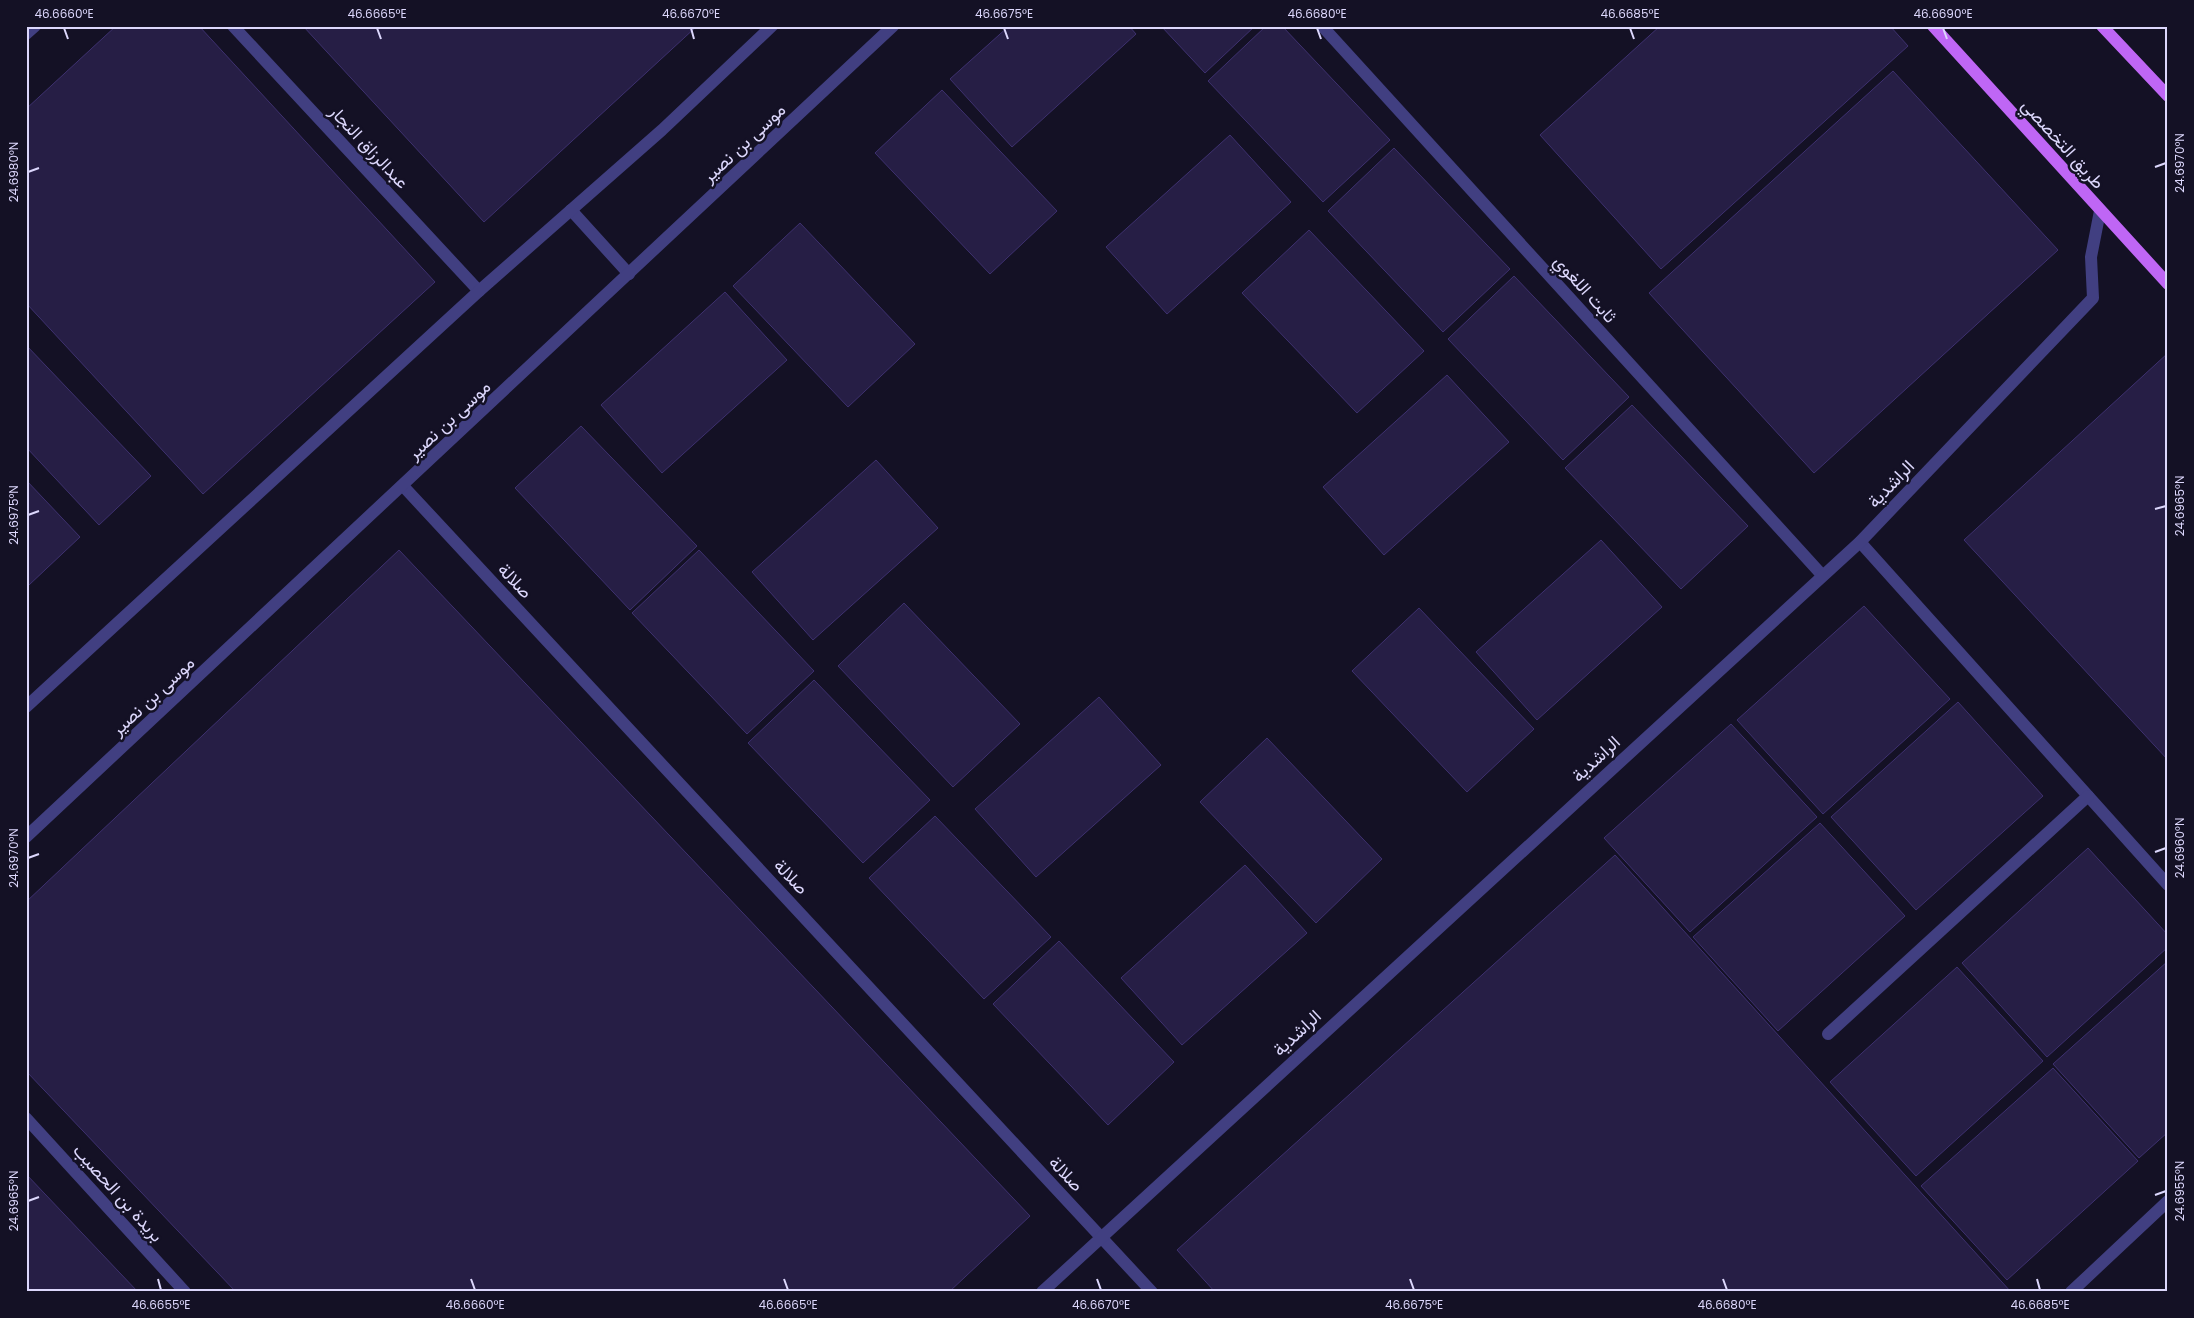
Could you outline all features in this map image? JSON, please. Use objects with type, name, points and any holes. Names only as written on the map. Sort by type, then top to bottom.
[{"type":"main road","name":"طريق التخصصي","points":[[1933,26],[2168,284]]},
{"type":"main road","points":[[2102,26],[2168,96]]},
{"type":"street","points":[[26,34],[35,26]]},
{"type":"street","name":"عبدالرزاق النجار","points":[[232,26],[479,291]]},
{"type":"street","points":[[26,707],[479,291],[662,130],[772,26]]},
{"type":"street","name":"موسى بن نصير","points":[[26,838],[404,487],[893,26]]},
{"type":"street","name":"ثابت اللغوي","points":[[1322,26],[1822,575]]},
{"type":"street","points":[[571,210],[629,274]]},
{"type":"street","name":"الراشدية","points":[[1042,1292],[1860,542],[2093,298],[2091,257],[2100,210]]},
{"type":"street","name":"صلالة","points":[[404,487],[1152,1292]]},
{"type":"street","points":[[1860,542],[2168,885]]},
{"type":"street","points":[[1828,1034],[2088,796]]},
{"type":"street","name":"بريدة بن الحصيب","points":[[26,1118],[184,1292]]},
{"type":"street","points":[[2071,1292],[2168,1202]]},
{"type":"building","points":[[116,26],[199,26],[435,282],[203,494],[26,303],[26,109]]},
{"type":"building","points":[[303,26],[697,26],[484,222]]},
{"type":"building","points":[[1009,26],[1129,26],[1136,34],[1012,147],[950,79]]},
{"type":"building","points":[[1161,26],[1255,26],[1205,73]]},
{"type":"building","points":[[1266,26],[1282,26],[1390,140],[1323,202],[1208,81]]},
{"type":"building","points":[[1660,26],[1890,26],[1908,46],[1661,269],[1540,135]]},
{"type":"building","points":[[1893,71],[2058,250],[1814,473],[1649,293]]},
{"type":"building","points":[[942,90],[1057,211],[990,274],[875,153]]},
{"type":"building","points":[[1230,135],[1291,202],[1167,314],[1106,247]]},
{"type":"building","points":[[1394,148],[1510,269],[1443,332],[1328,211]]},
{"type":"building","points":[[800,223],[915,344],[848,407],[733,286]]},
{"type":"building","points":[[1309,230],[1424,351],[1357,413],[1242,293]]},
{"type":"building","points":[[1514,276],[1629,397],[1563,460],[1448,339]]},
{"type":"building","points":[[725,292],[787,360],[662,473],[601,405]]},
{"type":"building","points":[[26,345],[151,476],[99,525],[26,447]]},
{"type":"building","points":[[2168,353],[2168,760],[1964,540]]},
{"type":"building","points":[[1447,375],[1509,442],[1384,555],[1323,487]]},
{"type":"building","points":[[1632,405],[1748,526],[1681,589],[1565,468]]},
{"type":"building","points":[[581,426],[697,546],[630,610],[515,488]]},
{"type":"building","points":[[876,460],[938,528],[813,640],[752,572]]},
{"type":"building","points":[[26,480],[80,537],[29,585],[26,582]]},
{"type":"building","points":[[1601,540],[1662,607],[1537,720],[1476,652]]},
{"type":"building","points":[[399,550],[1030,1216],[949,1292],[236,1292],[26,1071],[26,902]]},
{"type":"building","points":[[699,550],[814,671],[747,734],[632,613]]},
{"type":"building","points":[[904,603],[1020,724],[953,787],[838,666]]},
{"type":"building","points":[[1864,606],[1950,699],[1823,814],[1737,720]]},
{"type":"building","points":[[1419,608],[1534,729],[1467,792],[1352,671]]},
{"type":"building","points":[[814,680],[930,800],[863,863],[748,743]]},
{"type":"building","points":[[1099,697],[1161,765],[1036,877],[975,809]]},
{"type":"building","points":[[1958,702],[2043,796],[1916,910],[1831,817]]},
{"type":"building","points":[[1731,724],[1817,817],[1690,932],[1604,838]]},
{"type":"building","points":[[1267,738],[1382,859],[1316,923],[1200,802]]},
{"type":"building","points":[[935,816],[1051,937],[984,999],[869,878]]},
{"type":"building","points":[[1820,823],[1905,916],[1778,1031],[1693,937]]},
{"type":"building","points":[[2088,848],[2168,935],[2168,947],[2047,1057],[1962,963]]},
{"type":"building","points":[[1615,855],[2011,1292],[1215,1292],[1177,1250]]},
{"type":"building","points":[[1245,865],[1307,933],[1182,1045],[1121,978]]},
{"type":"building","points":[[1059,941],[1174,1062],[1108,1125],[993,1004]]},
{"type":"building","points":[[2168,961],[2168,1132],[2139,1158],[2053,1064]]},
{"type":"building","points":[[1957,967],[2043,1061],[1916,1176],[1830,1082]]},
{"type":"building","points":[[2053,1068],[2138,1161],[2007,1280],[1921,1186]]},
{"type":"building","points":[[26,1174],[138,1292],[26,1292]]}]
